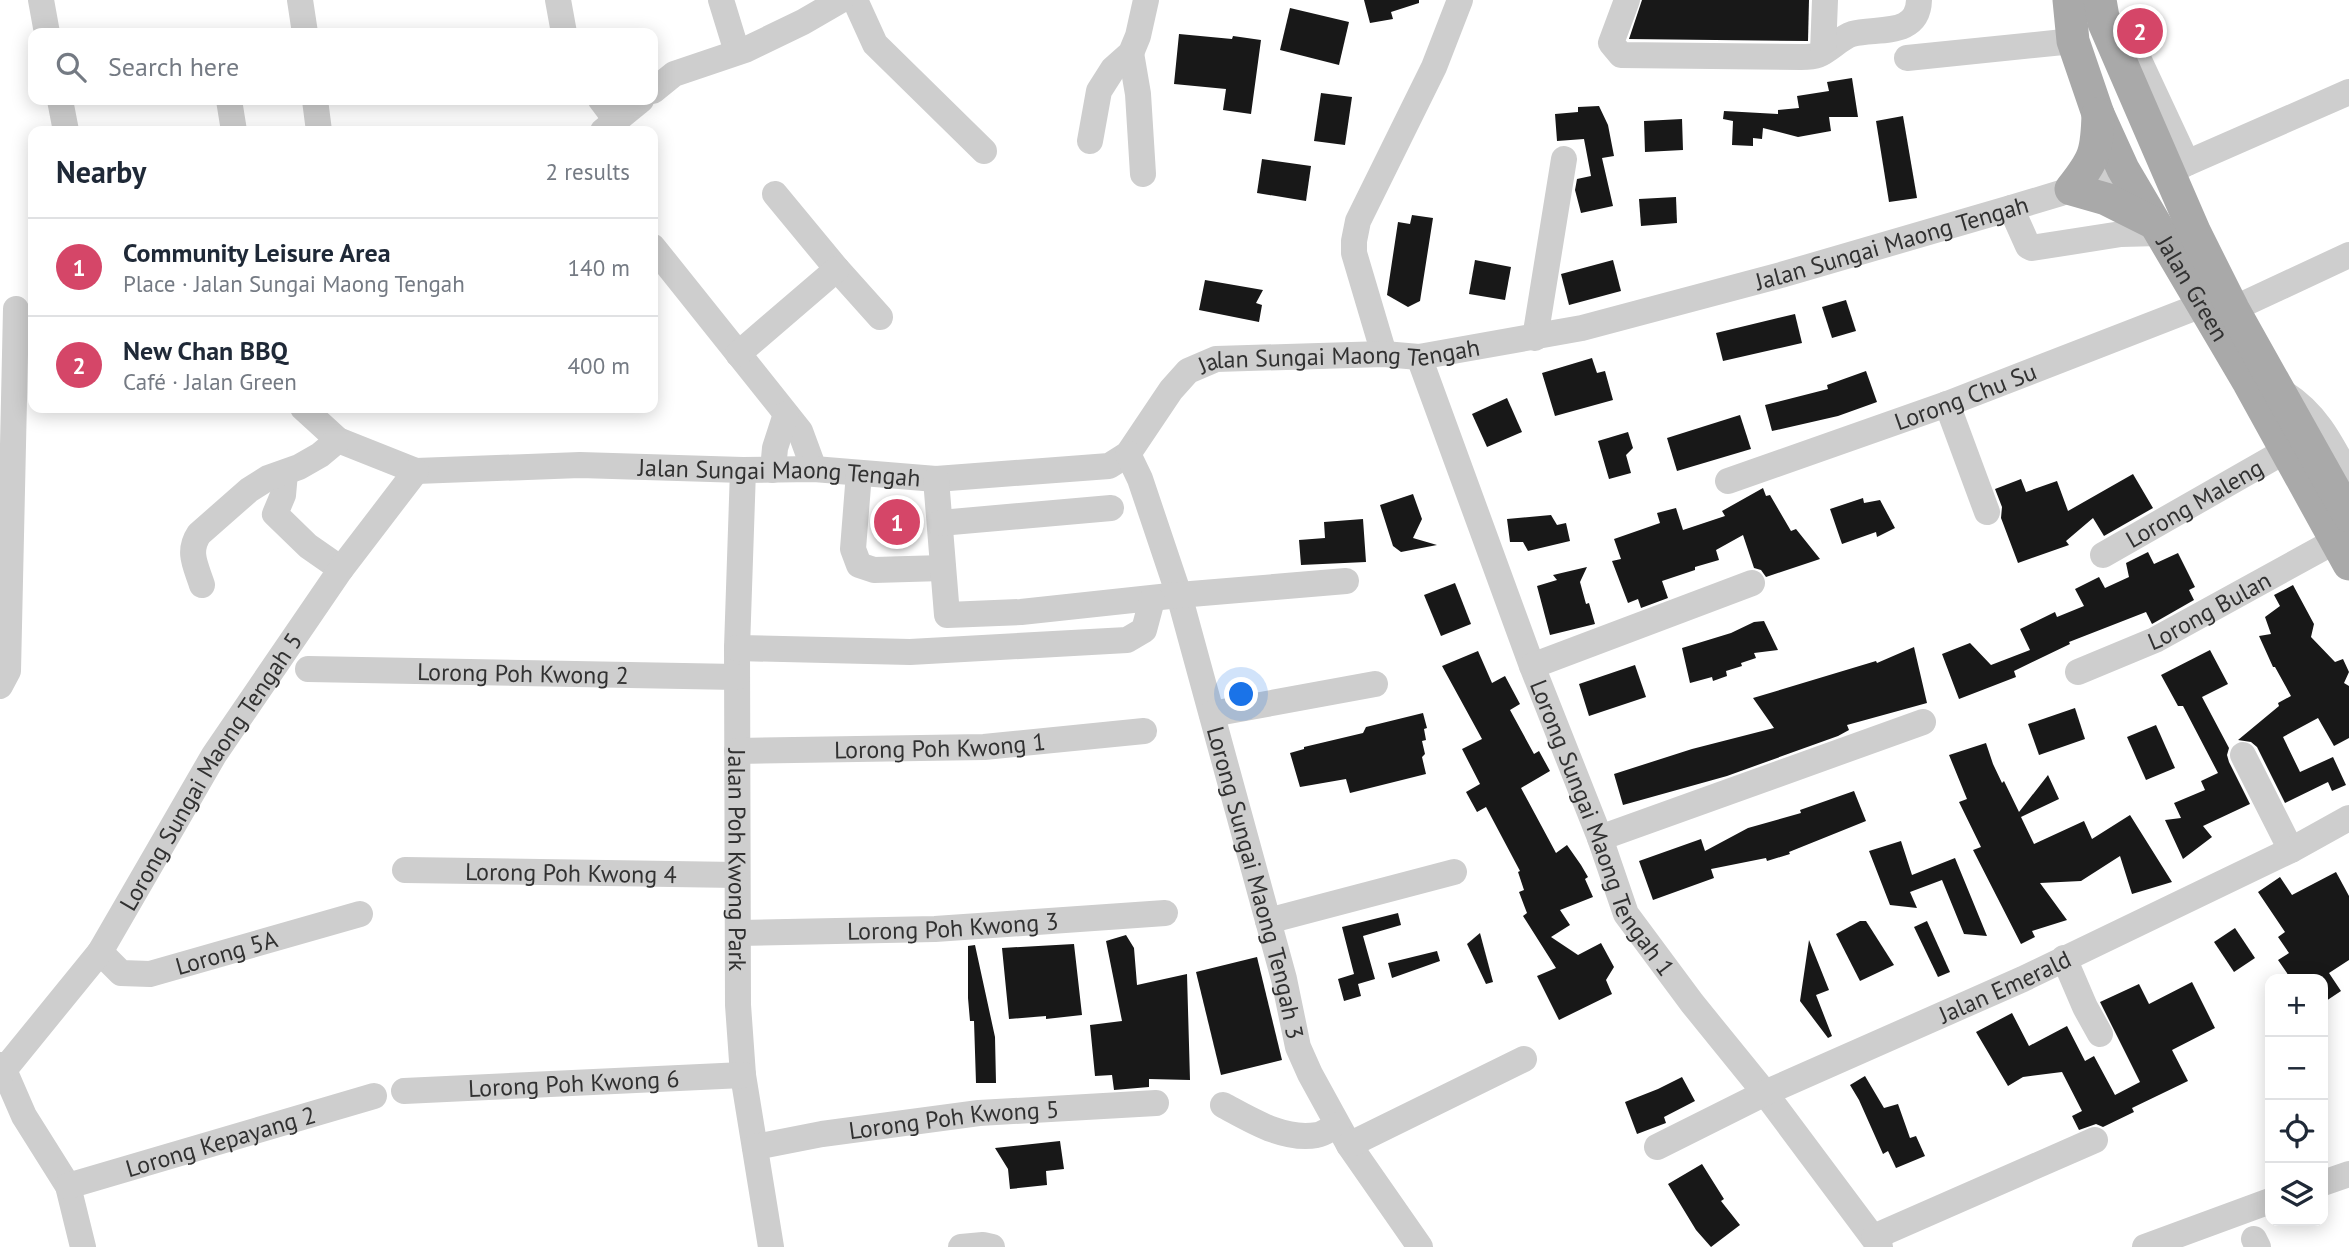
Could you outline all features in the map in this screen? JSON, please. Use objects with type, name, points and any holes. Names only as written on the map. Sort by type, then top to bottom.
[{"type":"main road","name":"Jalan Green","points":[[2069,0],[2073,41],[2098,114],[2123,169],[2157,228],[2343,476],[2345,540]]},
{"type":"main road","name":"Jalan Green","points":[[2102,12],[2139,108],[2178,168],[2217,307],[2249,383],[2285,451],[2345,540]]},
{"type":"main road","points":[[2139,108],[2137,134],[2123,169],[2149,184],[2195,233]]},
{"type":"main road","points":[[2098,114],[2098,143],[2088,167],[2071,189],[2106,199],[2157,228]]},
{"type":"street","points":[[41,0],[46,28]]},
{"type":"street","points":[[300,0],[304,28]]},
{"type":"street","points":[[558,0],[563,28]]},
{"type":"street","points":[[721,0],[737,52]]},
{"type":"street","points":[[658,87],[674,74],[737,52],[803,22],[841,0]]},
{"type":"street","points":[[855,0],[875,44],[984,151]]},
{"type":"street","points":[[1090,141],[1099,91],[1113,69],[1131,53],[1138,36],[1146,0]]},
{"type":"street","points":[[1384,354],[1354,253],[1354,241],[1359,221],[1434,67],[1460,0]]},
{"type":"street","points":[[1627,0],[1611,43],[1621,55],[1801,57],[1818,55],[1851,35],[1896,30],[1919,11],[1919,0]]},
{"type":"street","points":[[1823,52],[1825,0]]},
{"type":"street","points":[[2102,12],[2125,30],[2178,168],[2349,92]]},
{"type":"street","points":[[1907,58],[2073,41]]},
{"type":"street","points":[[1131,53],[1138,94],[1143,174]]},
{"type":"street","points":[[61,105],[65,126]]},
{"type":"street","points":[[230,105],[233,126]]},
{"type":"street","points":[[315,105],[318,126]]},
{"type":"street","points":[[607,117],[632,105]]},
{"type":"street","points":[[1535,338],[1564,159]]},
{"type":"street","name":"Jalan Sungai Maong Tengah","points":[[308,413],[338,440],[416,471],[580,466],[814,469],[936,480],[1109,466],[1128,454],[1171,390],[1188,370],[1216,359],[1384,354],[1419,357],[1535,338],[1781,275],[2011,208],[2123,169]]},
{"type":"street","points":[[775,194],[836,270],[880,317]]},
{"type":"street","points":[[2011,208],[2028,246],[2032,248],[2157,228]]},
{"type":"street","points":[[658,253],[800,431],[814,469]]},
{"type":"street","name":"Lorong Chu Su","points":[[1728,481],[2217,307],[2349,255]]},
{"type":"street","points":[[738,354],[836,270]]},
{"type":"street","points":[[0,686],[8,671],[16,308]]},
{"type":"street","name":"Lorong Sungai Maong Tengah 1","points":[[1419,357],[1532,666],[1600,838],[1626,914],[1877,1242]]},
{"type":"street","points":[[1947,404],[1987,512]]},
{"type":"street","points":[[773,470],[775,448],[786,414]]},
{"type":"street","points":[[202,585],[191,554],[199,534],[249,490],[268,478],[285,473],[320,455],[338,440]]},
{"type":"street","name":"Lorong Maleng","points":[[2103,555],[2285,451]]},
{"type":"street","name":"Lorong Sungai Maong Tengah 3","points":[[1128,454],[1140,479],[1179,595],[1284,979],[1298,1047],[1343,1135],[1420,1247]]},
{"type":"street","name":"Jalan Poh Kwong Park","points":[[743,470],[737,648],[738,1005],[743,1075],[771,1247]]},
{"type":"street","name":"Lorong Sungai Maong Tengah 5","points":[[2,1067],[100,952],[214,755],[341,569],[416,471]]},
{"type":"street","points":[[285,473],[282,495],[275,514],[307,545],[341,569]]},
{"type":"street","points":[[859,473],[853,549],[859,565],[874,570],[943,568]]},
{"type":"street","points":[[936,480],[947,615],[947,650]]},
{"type":"street","points":[[940,523],[1111,508]]},
{"type":"street","name":"Lorong Bulan","points":[[2078,672],[2155,639],[2345,540]]},
{"type":"street","points":[[947,615],[1021,612],[1346,581]]},
{"type":"street","points":[[1532,666],[1752,583]]},
{"type":"street","points":[[737,648],[910,652],[1128,640],[1144,630],[1152,600]]},
{"type":"street","name":"Lorong Poh Kwong 2","points":[[308,669],[737,677]]},
{"type":"street","points":[[1212,714],[1375,684]]},
{"type":"street","points":[[1600,838],[1923,722]]},
{"type":"street","name":"Lorong Poh Kwong 1","points":[[737,751],[984,747],[1144,731]]},
{"type":"street","points":[[2242,755],[2291,850]]},
{"type":"street","name":"Jalan Emerald","points":[[1657,1147],[1765,1093],[1977,1000],[2291,850],[2349,818]]},
{"type":"street","name":"Lorong Poh Kwong 4","points":[[405,870],[737,875]]},
{"type":"street","points":[[1268,920],[1454,872]]},
{"type":"street","name":"Lorong Poh Kwong 3","points":[[738,933],[935,929],[1165,913]]},
{"type":"street","name":"Lorong 5A","points":[[100,952],[121,973],[150,974],[360,914]]},
{"type":"street","points":[[2064,958],[2100,1034]]},
{"type":"street","points":[[1223,1105],[1255,1122],[1292,1135],[1343,1135],[1524,1059]]},
{"type":"street","points":[[2,1067],[24,1116],[68,1186],[83,1247]]},
{"type":"street","name":"Lorong Poh Kwong 6","points":[[404,1091],[743,1075]]},
{"type":"street","name":"Lorong Kepayang 2","points":[[68,1186],[374,1096]]},
{"type":"street","name":"Lorong Poh Kwong 5","points":[[755,1147],[822,1134],[979,1113],[1156,1103]]},
{"type":"street","points":[[1877,1242],[2095,1140]]},
{"type":"street","points":[[2328,1181],[2349,1174]]},
{"type":"street","points":[[2145,1247],[2265,1203]]},
{"type":"street","points":[[961,1247],[992,1247]]},
{"type":"building","points":[[1364,0],[1419,0],[1419,3],[1391,12],[1393,19],[1370,23]]},
{"type":"building","points":[[1642,0],[1809,0],[1808,41],[1629,39]]},
{"type":"building","points":[[1290,8],[1349,22],[1339,65],[1280,50]]},
{"type":"building","points":[[1179,34],[1261,40],[1251,114],[1223,110],[1226,89],[1174,84]]},
{"type":"building","points":[[1852,78],[1858,117],[1829,117],[1831,131],[1798,137],[1763,128],[1762,139],[1753,138],[1753,146],[1732,145],[1733,121],[1723,119],[1724,111],[1778,114],[1778,110],[1799,108],[1797,96],[1829,91],[1827,82]]},
{"type":"building","points":[[1321,93],[1352,97],[1345,145],[1314,141]]},
{"type":"building","points":[[1599,106],[1608,125],[1614,156],[1602,158],[1613,206],[1581,213],[1575,190],[1577,179],[1591,176],[1584,139],[1557,141],[1555,114],[1578,112],[1578,107]]},
{"type":"building","points":[[1903,116],[1917,198],[1889,202],[1876,121]]},
{"type":"building","points":[[1682,119],[1683,150],[1645,152],[1644,121]]},
{"type":"building","points":[[1262,159],[1311,166],[1306,201],[1257,193]]},
{"type":"building","points":[[1676,197],[1677,223],[1641,226],[1639,199]]},
{"type":"building","points":[[1412,215],[1433,218],[1420,301],[1408,307],[1387,295],[1398,222],[1410,224]]},
{"type":"building","points":[[1475,260],[1511,267],[1505,300],[1469,294]]},
{"type":"building","points":[[1613,260],[1621,291],[1569,305],[1561,274]]},
{"type":"building","points":[[1205,280],[1263,290],[1256,303],[1262,305],[1259,322],[1199,310]]},
{"type":"building","points":[[1846,300],[1856,331],[1832,338],[1822,307]]},
{"type":"building","points":[[1795,314],[1802,343],[1723,361],[1716,333]]},
{"type":"building","points":[[1592,358],[1597,373],[1605,371],[1613,400],[1555,416],[1542,373]]},
{"type":"building","points":[[1866,371],[1877,402],[1838,416],[1772,431],[1765,405],[1828,389],[1827,385]]},
{"type":"building","points":[[1507,398],[1522,432],[1487,447],[1472,414]]},
{"type":"building","points":[[1740,415],[1751,449],[1677,471],[1667,438]]},
{"type":"building","points":[[1628,432],[1633,448],[1626,455],[1631,473],[1609,479],[1598,441]]},
{"type":"building","points":[[2133,474],[2153,508],[2104,536],[2093,518],[2066,541],[2069,545],[2018,563],[2001,518],[2002,507],[1995,489],[2021,479],[2026,492],[2057,481],[2068,511]]},
{"type":"building","points":[[1763,488],[1791,531],[1796,529],[1820,559],[1766,577],[1761,570],[1754,568],[1743,535],[1716,550],[1719,560],[1662,581],[1668,598],[1641,608],[1638,599],[1628,603],[1612,561],[1621,559],[1614,539],[1660,523],[1657,513],[1676,508],[1683,530],[1725,516],[1722,511]]},
{"type":"building","points":[[1413,494],[1422,519],[1413,538],[1437,545],[1401,552],[1393,546],[1380,505]]},
{"type":"building","points":[[1863,498],[1864,503],[1880,500],[1895,528],[1877,537],[1876,532],[1842,544],[1830,509]]},
{"type":"building","points":[[888,506],[905,507],[914,521],[907,537],[887,537],[879,522]]},
{"type":"building","points":[[1551,515],[1557,525],[1566,523],[1570,541],[1528,551],[1523,542],[1510,542],[1507,519]]},
{"type":"building","points":[[1363,519],[1366,562],[1301,565],[1299,540],[1325,538],[1324,522]]},
{"type":"building","points":[[2148,552],[2154,564],[2178,553],[2195,587],[2189,590],[2194,600],[2152,624],[2146,612],[2069,642],[2070,644],[2014,671],[2016,677],[1959,699],[1942,654],[1970,643],[1991,665],[2030,650],[2020,629],[2055,612],[2057,617],[2084,606],[2075,589],[2099,577],[2105,588],[2129,577],[2126,563]]},
{"type":"building","points":[[1587,567],[1580,582],[1595,624],[1550,635],[1537,586],[1557,580],[1553,575]]},
{"type":"building","points":[[1455,583],[1471,624],[1441,636],[1424,595]]},
{"type":"building","points":[[2293,585],[2314,624],[2311,637],[2335,662],[2343,659],[2349,672],[2344,683],[2349,686],[2349,738],[2334,746],[2318,718],[2283,737],[2300,772],[2333,757],[2346,785],[2332,791],[2328,782],[2285,803],[2257,747],[2251,742],[2238,740],[2279,706],[2278,703],[2291,696],[2273,667],[2259,636],[2271,634],[2265,617],[2280,606],[2274,595]]},
{"type":"building","points":[[1764,621],[1778,650],[1754,653],[1756,658],[1726,671],[1727,676],[1713,681],[1712,677],[1690,683],[1682,648],[1731,633],[1754,622]]},
{"type":"building","points":[[1914,647],[1927,703],[1847,725],[1849,730],[1838,736],[1727,776],[1623,805],[1614,774],[1692,749],[1774,728],[1753,698],[1876,661],[1877,663]]},
{"type":"building","points":[[2210,650],[2228,684],[2202,697],[2229,748],[2229,762],[2250,804],[2203,826],[2212,837],[2183,859],[2165,820],[2181,818],[2174,803],[2205,790],[2201,781],[2218,773],[2183,706],[2178,706],[2161,675]]},
{"type":"building","points":[[1478,651],[1492,683],[1505,676],[1520,704],[1510,710],[1534,754],[1539,751],[1550,771],[1521,788],[1556,853],[1567,845],[1588,877],[1585,879],[1593,897],[1560,910],[1570,925],[1551,937],[1578,955],[1601,943],[1614,967],[1606,980],[1612,994],[1559,1020],[1537,976],[1556,968],[1523,916],[1527,913],[1519,892],[1524,890],[1518,872],[1520,871],[1486,807],[1477,812],[1466,792],[1480,784],[1462,749],[1482,739],[1442,666]]},
{"type":"building","points":[[1635,665],[1646,697],[1589,716],[1579,684]]},
{"type":"building","points":[[2075,708],[2085,739],[2039,755],[2028,724]]},
{"type":"building","points":[[1423,713],[1427,728],[1424,729],[1426,740],[1422,741],[1426,774],[1350,793],[1346,779],[1300,787],[1290,753],[1363,733],[1366,727]]},
{"type":"building","points":[[2156,725],[2175,768],[2146,780],[2127,737]]},
{"type":"building","points":[[1986,743],[2002,783],[2004,781],[2019,812],[2048,775],[2059,799],[2021,817],[2034,844],[2084,821],[2092,839],[2130,815],[2172,882],[2132,894],[2120,856],[2081,881],[2040,883],[2067,920],[2032,931],[2035,937],[2021,944],[1973,850],[1981,847],[1959,802],[1967,799],[1949,755]]},
{"type":"building","points":[[1854,791],[1866,821],[1789,852],[1790,854],[1767,861],[1766,858],[1711,869],[1714,878],[1653,900],[1639,861],[1701,839],[1705,851],[1748,828],[1801,813],[1800,810]]},
{"type":"building","points":[[1901,841],[1912,875],[1955,858],[1987,936],[1964,934],[1942,880],[1910,892],[1917,908],[1890,905],[1869,851]]},
{"type":"building","points":[[2336,872],[2349,896],[2349,960],[2329,973],[2341,991],[2328,1000],[2328,974],[2288,974],[2278,960],[2289,953],[2278,937],[2285,932],[2258,892],[2280,877],[2292,895]]},
{"type":"building","points":[[1398,913],[1401,925],[1363,936],[1375,979],[1358,984],[1361,996],[1344,1001],[1338,979],[1354,974],[1342,927]]},
{"type":"building","points":[[1860,921],[1866,921],[1894,965],[1860,981],[1836,934]]},
{"type":"building","points":[[1927,921],[1950,972],[1938,977],[1914,927]]},
{"type":"building","points":[[2235,928],[2255,958],[2234,972],[2214,942]]},
{"type":"building","points":[[1480,933],[1493,982],[1486,984],[1467,944]]},
{"type":"building","points":[[1126,935],[1134,948],[1137,985],[1187,974],[1190,1080],[1149,1079],[1149,1087],[1114,1090],[1112,1075],[1095,1076],[1090,1025],[1122,1021],[1106,941]]},
{"type":"building","points":[[1809,940],[1829,990],[1816,995],[1832,1036],[1828,1038],[1800,1001]]},
{"type":"building","points":[[1074,944],[1082,1015],[1009,1019],[1002,948]]},
{"type":"building","points":[[975,945],[995,1037],[996,1083],[976,1083],[974,1021],[970,1021],[968,998],[968,946]]},
{"type":"building","points":[[1437,951],[1440,961],[1392,978],[1388,963]]},
{"type":"building","points":[[1257,957],[1282,1060],[1221,1075],[1196,972]]},
{"type":"building","points":[[2192,982],[2215,1028],[2172,1050],[2188,1081],[2132,1108],[2134,1112],[2103,1127],[2096,1124],[2079,1130],[2072,1116],[2082,1111],[2062,1072],[2023,1077],[2008,1086],[1976,1032],[2012,1013],[2029,1046],[2067,1026],[2085,1061],[2094,1056],[2115,1095],[2140,1082],[2100,1002],[2139,984],[2149,1004]]},
{"type":"building","points":[[1865,1076],[1884,1108],[1898,1104],[1910,1138],[1916,1136],[1925,1156],[1896,1168],[1888,1151],[1883,1154],[1850,1085]]},
{"type":"building","points":[[1682,1077],[1695,1101],[1664,1117],[1666,1123],[1637,1134],[1625,1102]]},
{"type":"building","points":[[1060,1141],[1064,1169],[1046,1171],[1047,1185],[1010,1189],[1008,1169],[995,1148]]},
{"type":"building","points":[[1702,1164],[1724,1199],[1721,1201],[1740,1225],[1711,1247],[1696,1230],[1668,1184]]},
{"type":"place","name":"New Chan BBQ","points":[[2140,31]]},
{"type":"place","name":"Community Leisure Area","points":[[897,522]]}]
